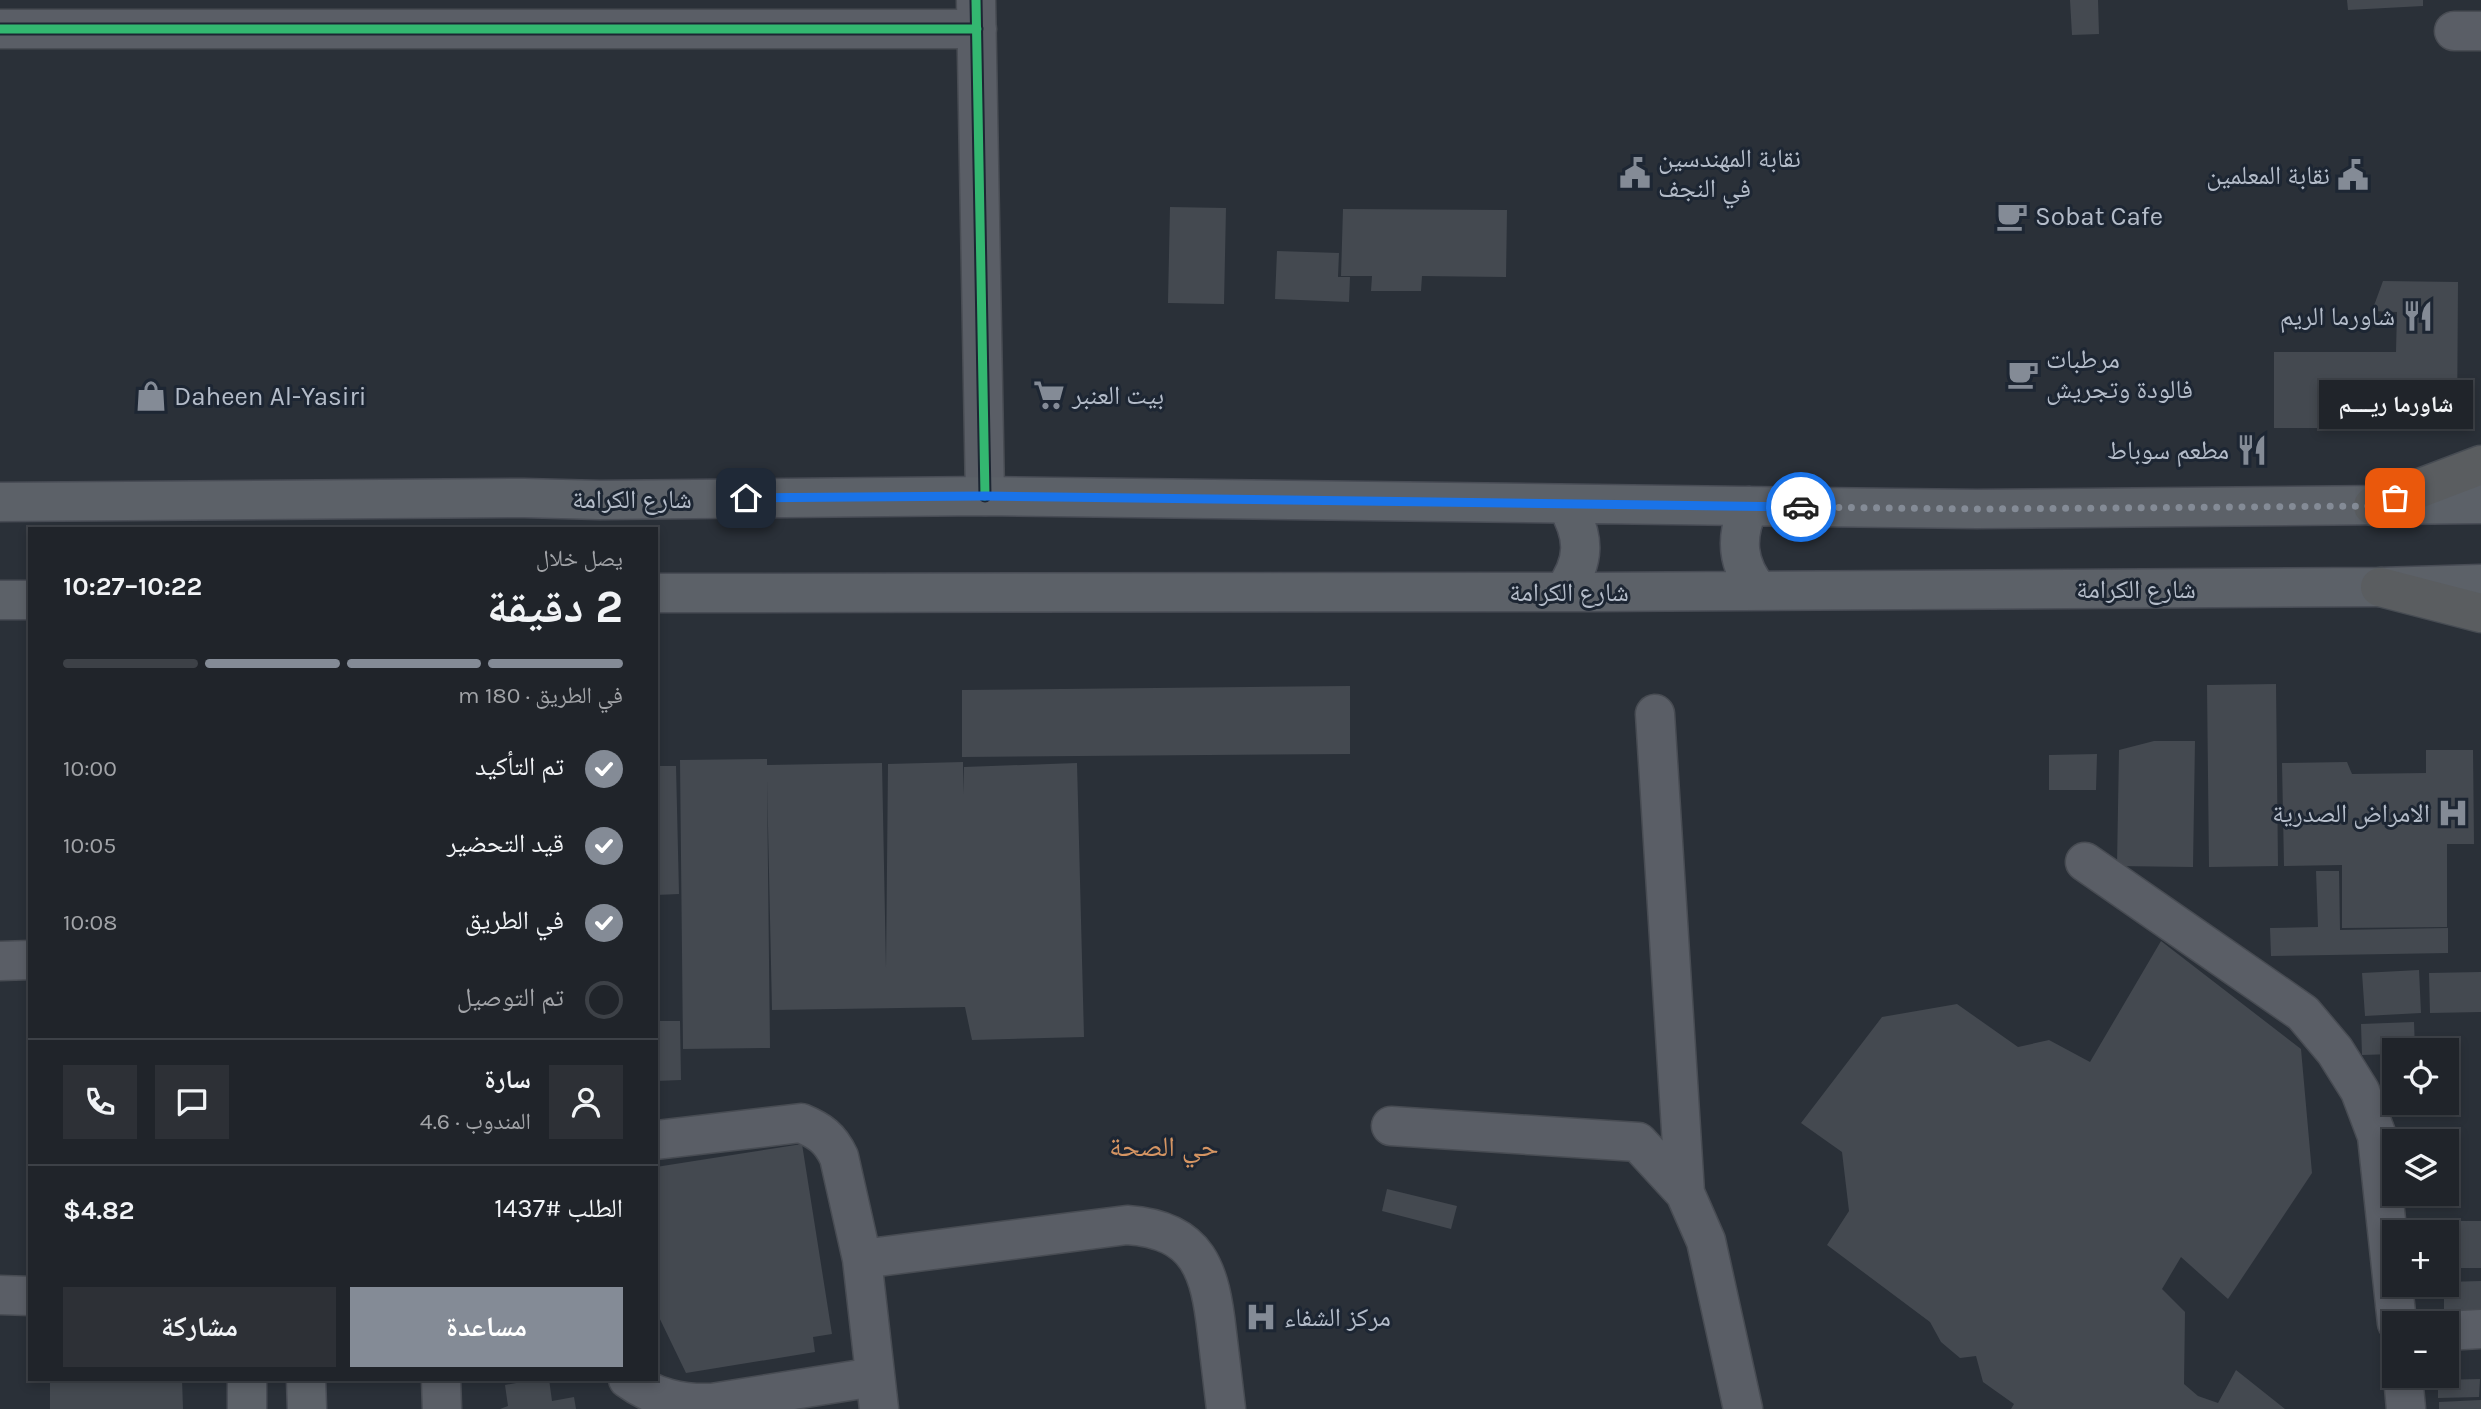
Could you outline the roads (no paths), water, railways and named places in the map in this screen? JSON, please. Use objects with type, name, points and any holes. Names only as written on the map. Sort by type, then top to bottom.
[{"type":"highway","points":[[2373,506],[2481,465]]},
{"type":"highway","points":[[2380,587],[2481,613]]},
{"type":"main road","name":"شارع الكرامة","points":[[0,502],[985,496],[1991,509],[2481,504]]},
{"type":"main road","points":[[1563,592],[1576,569],[1581,541],[1577,522],[1566,504]]},
{"type":"main road","points":[[1749,506],[1741,523],[1738,543],[1741,562],[1749,580],[1759,591]]},
{"type":"main road","name":"شارع الكرامة","points":[[658,593],[1563,592],[2380,587],[2481,584]]},
{"type":"main road","points":[[0,600],[28,600]]},
{"type":"main road","points":[[247,1381],[247,1409]]},
{"type":"main road","points":[[306,1381],[307,1409]]},
{"type":"street","points":[[0,29],[977,15],[985,496]]},
{"type":"street","points":[[1655,714],[1685,1193]]},
{"type":"street","points":[[2085,862],[2302,1013],[2335,1051],[2360,1091],[2377,1136],[2396,1311]]},
{"type":"street","points":[[0,961],[28,960]]},
{"type":"street","points":[[631,1381],[652,1394],[691,1404],[876,1393],[862,1259],[839,1157],[831,1141],[818,1130],[801,1123],[658,1140]]},
{"type":"street","points":[[1391,1126],[1638,1142],[1685,1193],[1706,1241],[1743,1409]]},
{"type":"street","points":[[862,1259],[1127,1225],[1165,1232],[1182,1242],[1206,1273],[1212,1292],[1226,1409]]},
{"type":"street","points":[[0,1296],[28,1296]]},
{"type":"street","points":[[2459,1330],[2481,1329]]},
{"type":"street","points":[[2404,1388],[2406,1409]]},
{"type":"place","name":"نقابة المهندسين في النجف","points":[[1635,173]]},
{"type":"place","name":"نقابة المعلمين","points":[[2353,175]]},
{"type":"place","name":"Sobat Cafe","points":[[2012,216]]},
{"type":"place","name":"شاورما الريم","points":[[2418,316]]},
{"type":"place","name":"مرطبات فالودة وتجريش","points":[[2023,374]]},
{"type":"place","name":"بيت العنبر","points":[[1049,395]]},
{"type":"place","name":"Daheen Al-Yasiri","points":[[151,396]]},
{"type":"place","name":"مطعم سوباط","points":[[2252,450]]},
{"type":"place","name":"شاورما ريــــم","points":[[2395,498]]},
{"type":"place","name":"الامراض الصدرية","points":[[2453,813]]},
{"type":"place","name":"مركز الشفاء","points":[[1261,1317]]},
{"type":"district","name":"حي الصحة","points":[[1164,1146]]}]
